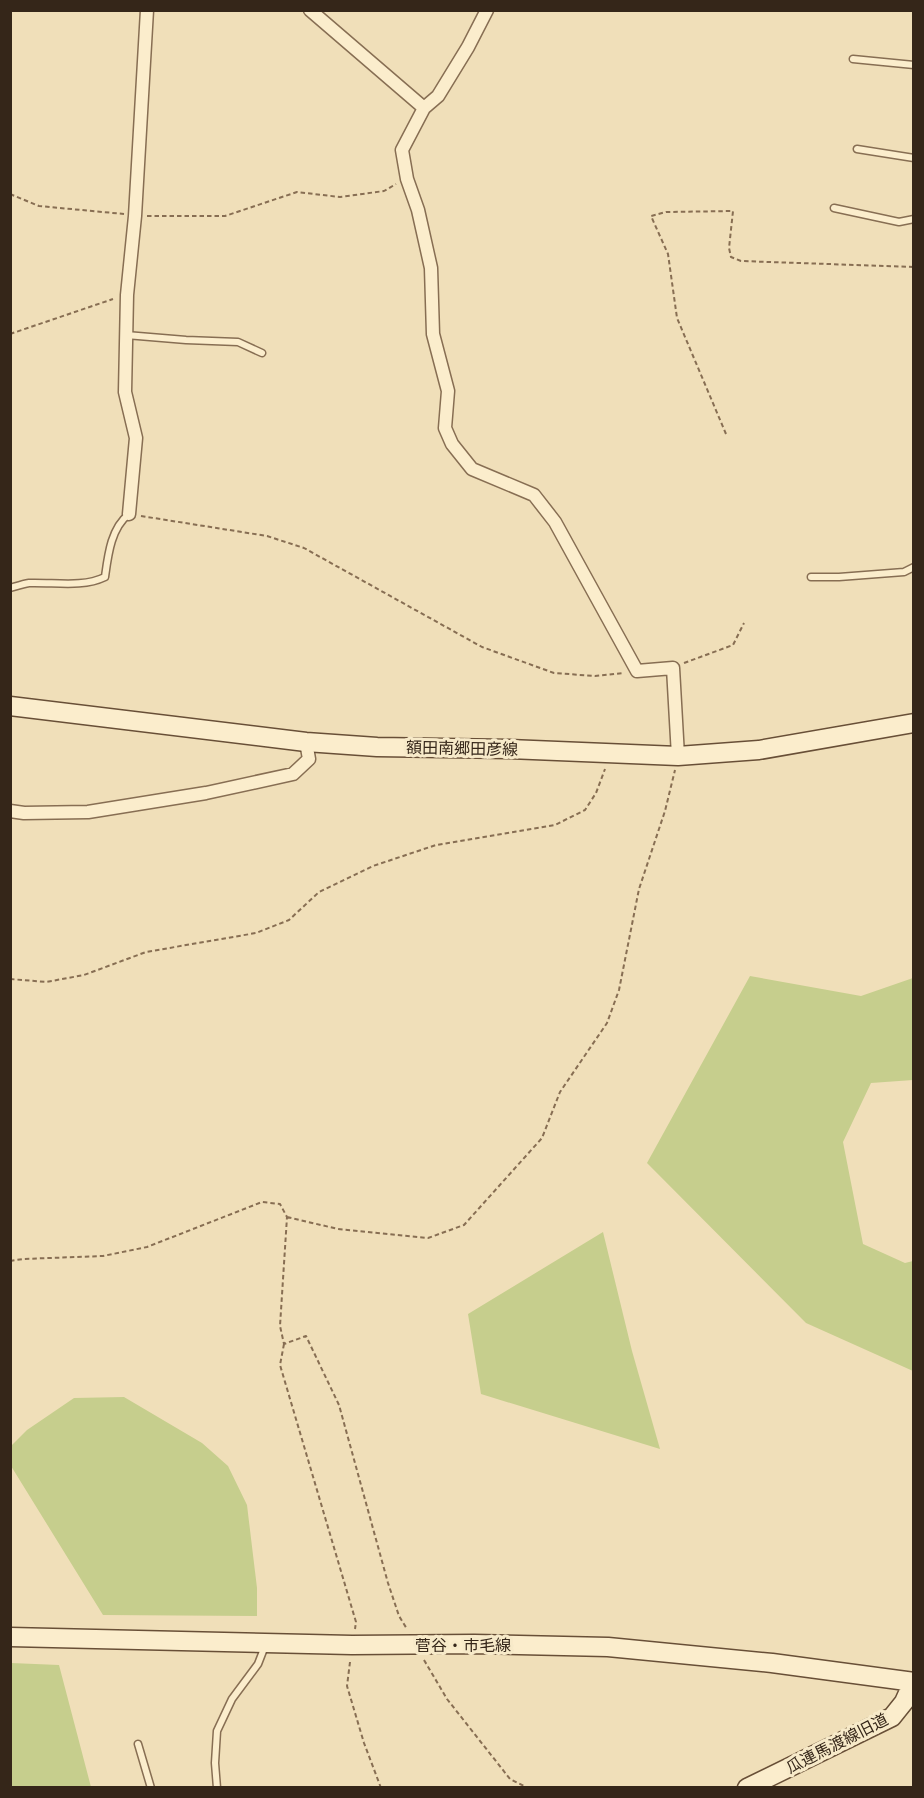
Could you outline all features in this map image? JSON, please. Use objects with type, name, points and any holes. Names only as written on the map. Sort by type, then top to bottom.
[{"type":"street","points":[[129,514],[136,438],[125,392],[127,295],[135,216],[147,10]]},
{"type":"street","points":[[310,10],[424,108]]},
{"type":"street","points":[[487,10],[468,47],[438,96],[424,108],[402,150],[407,179],[418,210],[431,268],[433,334],[448,391],[445,428],[452,444],[472,469],[534,495],[555,522],[637,671],[673,668],[678,756]]},
{"type":"street","name":"額田南郷田彦線","points":[[10,706],[306,742],[377,747],[509,749],[678,756],[759,750],[914,723]]},
{"type":"street","points":[[10,811],[24,813],[88,812],[206,793],[293,774],[309,759],[306,742]]},
{"type":"street","name":"菅谷・市毛線","points":[[10,1637],[352,1645],[608,1647],[772,1663],[913,1682]]},
{"type":"street","name":"瓜連馬渡線旧道","points":[[747,1788],[892,1717],[904,1702],[913,1682]]},
{"type":"lane","points":[[853,59],[914,65]]},
{"type":"lane","points":[[857,148],[914,158]]},
{"type":"lane","points":[[834,208],[899,222],[914,219]]},
{"type":"lane","points":[[126,335],[238,342],[262,353]]},
{"type":"lane","points":[[10,588],[27,584],[96,581],[105,577],[108,551],[121,520],[129,514]]},
{"type":"lane","points":[[811,577],[904,572],[914,567]]},
{"type":"lane","points":[[217,1788],[214,1763],[217,1731],[232,1700],[258,1664],[267,1643]]},
{"type":"lane","points":[[138,1744],[151,1788]]},
{"type":"path","points":[[10,194],[39,206],[135,216],[225,216],[297,192],[340,197],[384,191],[407,179]]},
{"type":"path","points":[[726,434],[677,318],[668,254],[651,216],[666,212],[733,211],[729,248],[732,257],[741,261],[914,267]]},
{"type":"path","points":[[10,334],[127,295]]},
{"type":"path","points":[[129,514],[267,536],[304,548],[482,647],[554,673],[595,676],[637,671]]},
{"type":"path","points":[[673,668],[733,645],[744,623]]},
{"type":"path","points":[[10,979],[46,982],[84,975],[146,952],[256,933],[289,920],[320,892],[373,866],[436,845],[555,825],[585,810],[596,793],[610,753]]},
{"type":"path","points":[[287,1217],[338,1229],[428,1238],[464,1225],[542,1138],[560,1092],[607,1023],[619,990],[639,889],[664,811],[678,756]]},
{"type":"path","points":[[10,1261],[103,1256],[147,1247],[262,1202],[280,1204],[287,1217],[280,1326],[284,1344],[280,1365],[356,1622],[347,1686],[364,1743],[381,1788]]},
{"type":"path","points":[[284,1344],[306,1336],[339,1405],[399,1616],[447,1699],[510,1779],[526,1787],[568,1788]]},
{"type":"green space","points":[[750,976],[861,996],[913,978],[913,1080],[871,1083],[843,1142],[863,1244],[905,1263],[913,1261],[913,1371],[806,1323],[647,1163]]},
{"type":"green space","points":[[603,1232],[632,1351],[660,1449],[481,1394],[468,1314]]},
{"type":"green space","points":[[124,1397],[202,1443],[228,1466],[247,1505],[257,1588],[257,1616],[103,1615],[11,1466],[11,1446],[27,1430],[74,1398]]},
{"type":"green space","points":[[11,1663],[59,1665],[91,1787],[11,1787]]}]
